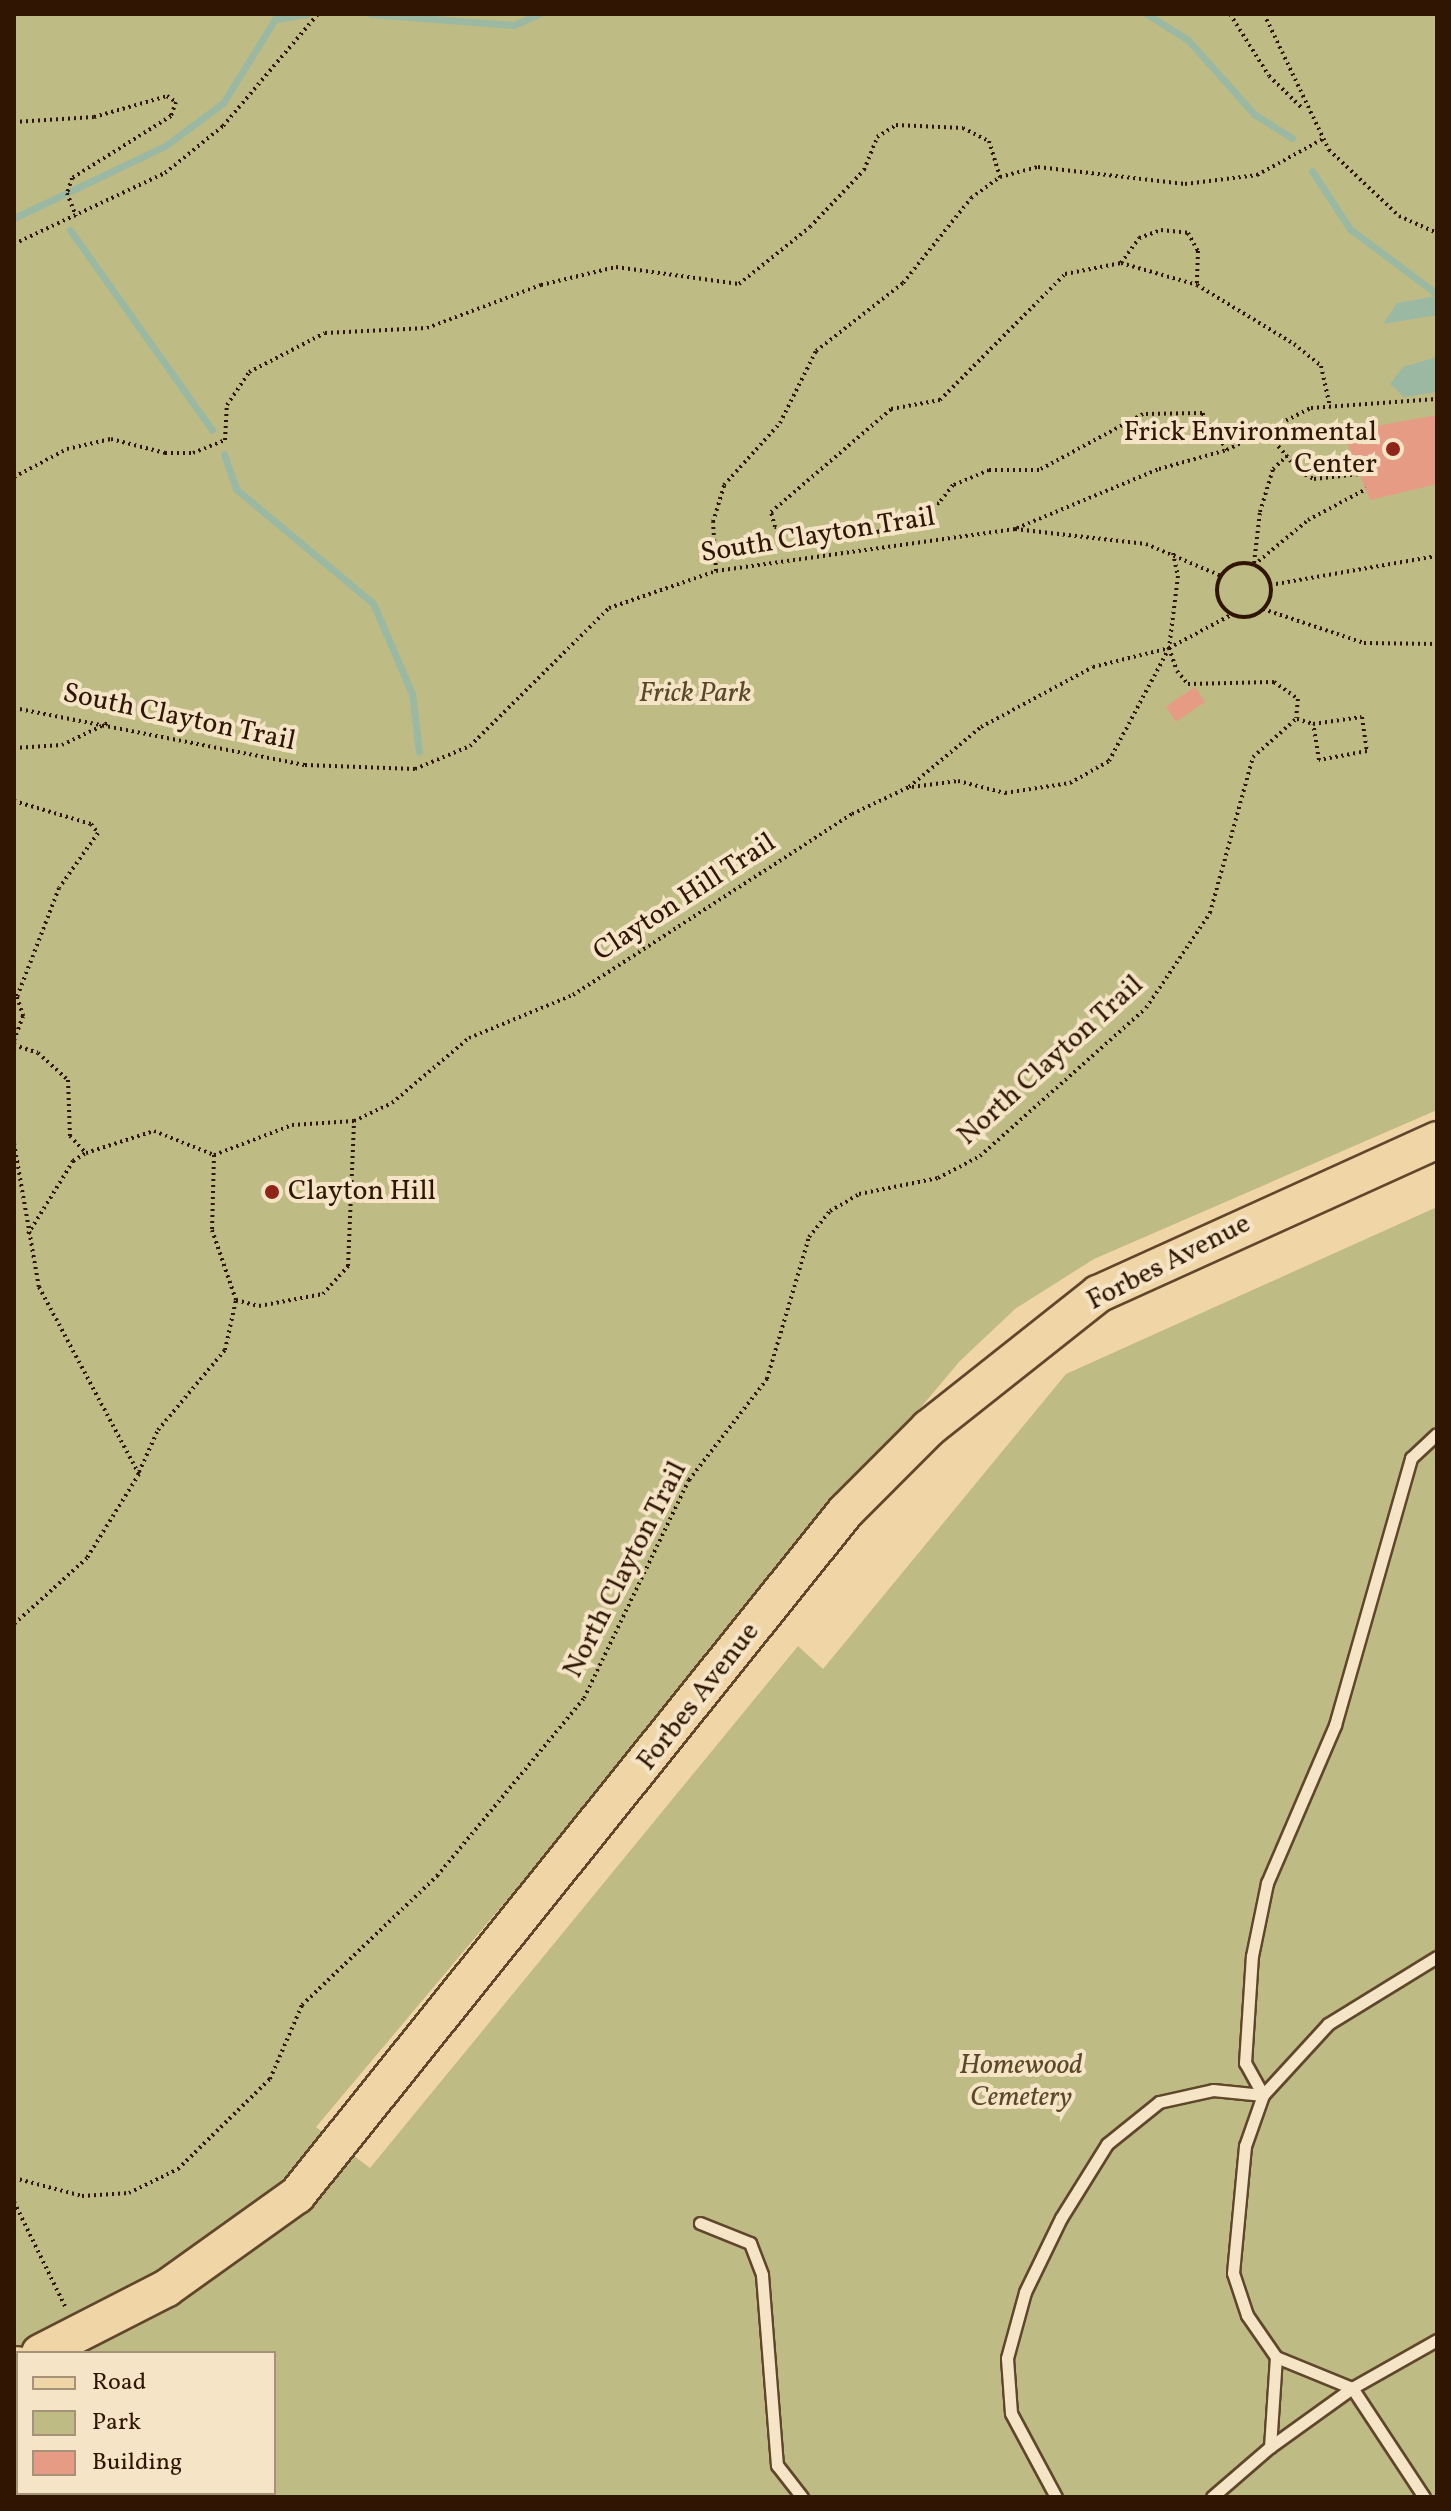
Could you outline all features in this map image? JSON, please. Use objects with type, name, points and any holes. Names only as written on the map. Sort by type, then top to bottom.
[{"type":"main road","name":"Forbes Avenue","points":[[50,2348],[223,2254],[297,2195],[846,1511],[929,1428],[1098,1294],[1437,1140]]},
{"type":"lane","points":[[1263,2095],[1245,2063],[1252,1956],[1267,1883],[1335,1725],[1411,1458],[1437,1434]]},
{"type":"lane","points":[[1424,2497],[1352,2388],[1276,2357],[1247,2315],[1233,2273],[1245,2146],[1263,2095],[1328,2024],[1437,1957]]},
{"type":"lane","points":[[1056,2497],[1011,2413],[1007,2358],[1025,2292],[1061,2218],[1107,2144],[1159,2102],[1213,2090],[1263,2095]]},
{"type":"lane","points":[[700,2223],[750,2243],[762,2275],[777,2465],[802,2497]]},
{"type":"lane","points":[[1212,2497],[1270,2447],[1352,2388],[1436,2341]]},
{"type":"lane","points":[[1270,2447],[1276,2357]]},
{"type":"path","points":[[14,244],[165,173],[223,126],[312,25],[318,14]]},
{"type":"path","points":[[1230,14],[1269,76],[1305,110]]},
{"type":"path","points":[[1264,14],[1305,110],[1323,139],[1399,216],[1437,233]]},
{"type":"path","points":[[14,122],[94,117],[167,96],[176,102],[171,116],[72,178],[67,193],[76,216]]},
{"type":"path","points":[[14,477],[67,449],[111,439],[165,453],[193,453],[225,440],[227,405],[249,372],[325,333],[427,328],[541,285],[616,267],[714,286],[739,284],[819,217],[864,170],[877,137],[896,125],[963,128],[989,141],[1000,177]]},
{"type":"path","points":[[716,571],[713,522],[724,485],[780,423],[816,351],[903,283],[971,198],[1000,177],[1038,167],[1185,184],[1257,175],[1323,139]]},
{"type":"path","points":[[1121,263],[1139,238],[1161,230],[1188,233],[1198,251],[1197,285]]},
{"type":"path","points":[[1227,450],[1202,413],[1143,414],[1039,470],[989,470],[953,485],[939,503],[878,532],[793,533],[775,527],[771,512],[891,409],[940,400],[1065,274],[1121,263],[1197,285],[1321,366],[1330,407]]},
{"type":"path","points":[[1015,529],[1159,469],[1227,450],[1263,428],[1330,407],[1437,399]]},
{"type":"path","points":[[1263,428],[1287,456],[1314,479],[1360,474]]},
{"type":"path","points":[[1270,585],[1254,565],[1260,512],[1273,469],[1287,456]]},
{"type":"path","points":[[1366,489],[1296,529],[1254,565],[1238,564],[1221,576],[1216,594],[1231,615],[1263,609],[1364,643],[1437,644]]},
{"type":"path","name":"South Clayton Trail","points":[[14,708],[111,722],[290,763],[415,769],[470,746],[609,608],[716,571],[1015,529],[1173,553],[1221,576]]},
{"type":"path","points":[[878,532],[880,547]]},
{"type":"path","points":[[909,787],[958,781],[1005,793],[1070,783],[1109,761],[1139,717],[1169,648],[1178,576],[1173,553]]},
{"type":"path","points":[[1270,585],[1437,556]]},
{"type":"path","points":[[1263,609],[1270,585]]},
{"type":"path","name":"Clayton Hill Trail","points":[[214,1155],[292,1125],[354,1121],[392,1103],[469,1038],[573,995],[852,814],[909,787],[981,727],[1093,667],[1169,648],[1231,615]]},
{"type":"path","points":[[1169,648],[1188,684],[1290,688],[1298,699],[1296,719],[1313,724],[1362,717],[1367,751],[1319,760],[1313,724]]},
{"type":"path","name":"North Clayton Trail","points":[[14,2178],[82,2196],[129,2193],[178,2169],[270,2079],[302,2005],[437,1876],[584,1698],[689,1480],[767,1379],[809,1237],[830,1211],[859,1194],[938,1178],[980,1156],[1053,1083],[1146,1008],[1210,913],[1253,757],[1296,719]]},
{"type":"path","points":[[14,748],[62,745],[111,722]]},
{"type":"path","points":[[14,801],[91,824],[98,833],[59,888],[17,997],[23,1016],[14,1043],[38,1053],[68,1080],[70,1136],[86,1153]]},
{"type":"path","points":[[14,1061],[14,1077]]},
{"type":"path","points":[[236,1300],[259,1306],[323,1294],[341,1279],[348,1266],[354,1121]]},
{"type":"path","points":[[14,1624],[87,1558],[139,1474],[158,1430],[225,1350],[236,1300],[212,1230],[214,1155],[154,1131],[86,1153],[73,1161],[27,1236]]},
{"type":"path","points":[[14,1143],[27,1236],[63,1338],[139,1474]]},
{"type":"path","points":[[14,2202],[66,2308]]},
{"type":"green space","name":"Frick Park","points":[[14,14],[1437,14],[1437,1110],[1094,1259],[1015,1309],[959,1362],[316,2127],[370,2168],[798,1646],[823,1669],[1066,1374],[1437,1207],[1437,2497],[14,2497]]},
{"type":"shaded area","points":[[1437,296],[1437,315],[1383,324],[1397,303]]},
{"type":"shaded area","points":[[1437,357],[1437,392],[1404,397],[1390,384],[1403,367]]},
{"type":"building","name":"Frick Environmental Center","points":[[1437,415],[1437,484],[1370,500],[1343,432]]},
{"type":"building","points":[[1195,687],[1205,702],[1176,721],[1166,707]]},
{"type":"waterway","points":[[14,218],[165,146],[223,103],[275,19],[308,14]]},
{"type":"waterway","points":[[371,14],[514,25],[539,14]]},
{"type":"waterway","points":[[1147,14],[1188,40],[1254,114],[1292,138]]},
{"type":"waterway","points":[[1312,171],[1350,229],[1437,294]]},
{"type":"waterway","points":[[70,230],[212,430]]},
{"type":"waterway","points":[[224,454],[236,489],[373,603],[412,694],[419,752]]},
{"type":"place","name":"Frick Environmental Center","points":[[1393,449]]},
{"type":"place","name":"Clayton Hill","points":[[272,1192]]},
{"type":"park label","name":"Homewood Cemetery","points":[[1021,2082]]}]
